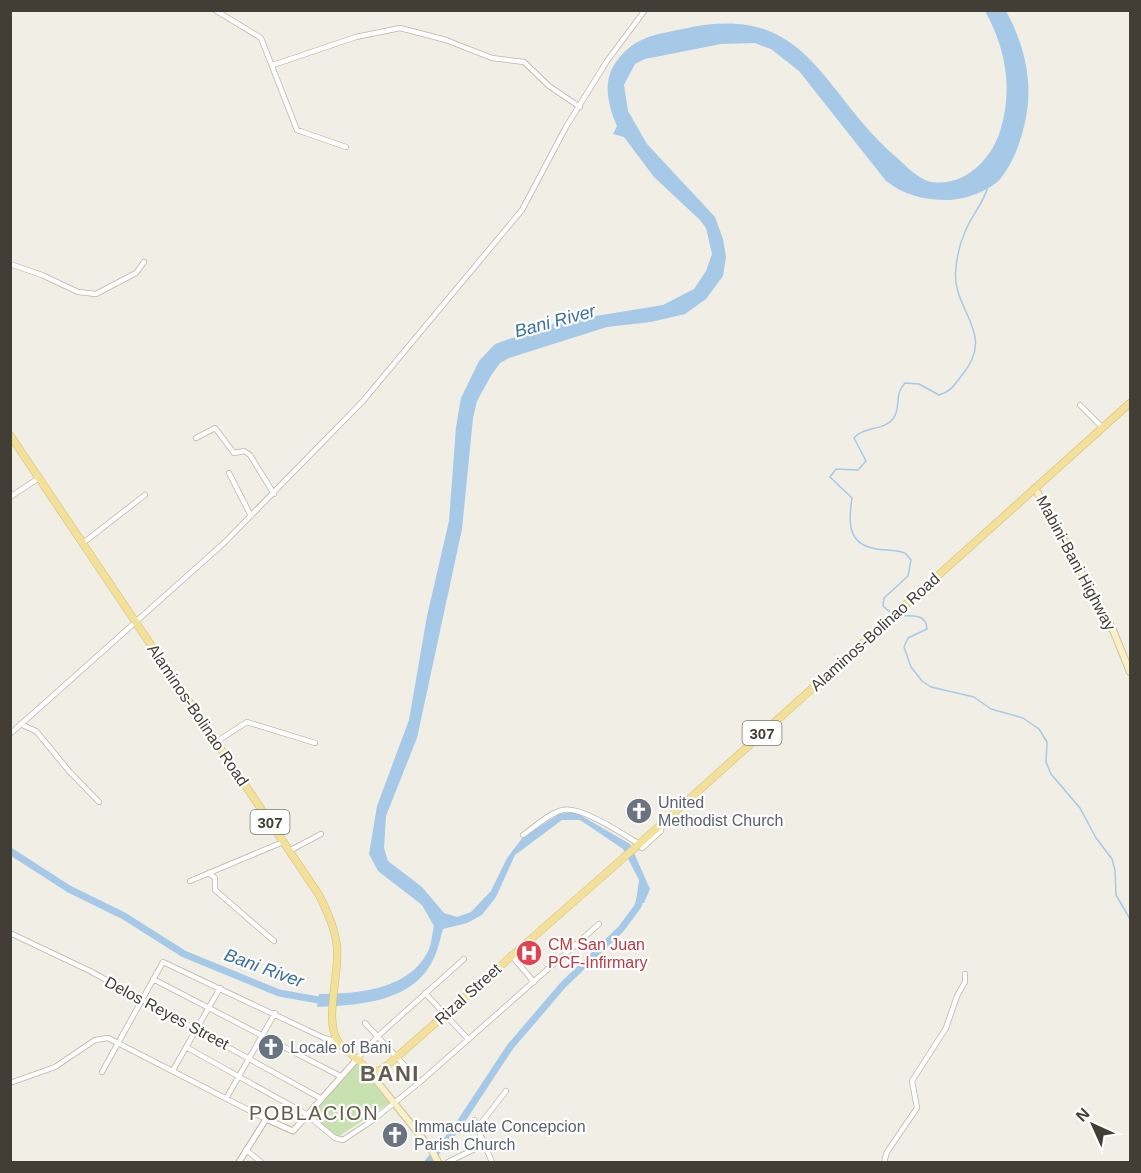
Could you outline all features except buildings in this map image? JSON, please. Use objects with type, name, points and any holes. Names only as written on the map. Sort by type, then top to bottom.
[{"type":"main road","name":"Alaminos-Bolinao Road","points":[[620,861],[640,846],[662,822],[1131,403]]},
{"type":"main road","name":"Alaminos-Bolinao Road","points":[[10,435],[289,851],[327,912],[337,945],[332,1026],[338,1042]]},
{"type":"main road","name":"Mabini-Bani Highway","points":[[1035,488],[1113,630],[1131,672]]},
{"type":"main road","name":"Rizal Street","points":[[383,1069],[620,861]]},
{"type":"main road","points":[[338,1042],[367,1069],[431,1149],[438,1162]]},
{"type":"main road","points":[[367,1069],[374,1072],[383,1069]]},
{"type":"main road","points":[[377,1082],[383,1069]]},
{"type":"street","points":[[215,10],[261,38],[273,65],[281,95],[297,129],[346,147]]},
{"type":"street","points":[[10,734],[252,516],[363,401],[522,210],[607,62],[645,10]]},
{"type":"street","points":[[273,65],[356,37],[400,28],[446,40],[492,58],[524,62],[549,86],[580,107]]},
{"type":"street","points":[[10,264],[42,275],[78,292],[96,294],[136,273],[144,262]]},
{"type":"street","points":[[1080,405],[1102,428]]},
{"type":"street","points":[[196,438],[215,428],[234,453],[244,451],[250,454],[274,494]]},
{"type":"street","points":[[229,473],[252,516]]},
{"type":"street","points":[[10,497],[39,478]]},
{"type":"street","points":[[83,543],[145,495]]},
{"type":"street","points":[[216,743],[247,722],[315,743]]},
{"type":"street","points":[[20,724],[36,731],[69,771],[86,785],[99,802]]},
{"type":"street","points":[[523,835],[556,812],[573,809],[589,814],[640,846]]},
{"type":"street","points":[[289,851],[321,834]]},
{"type":"street","points":[[190,881],[283,842]]},
{"type":"street","points":[[209,873],[215,878],[216,890],[274,941]]},
{"type":"street","points":[[186,1047],[306,1114],[340,1140],[356,1133],[420,1082],[599,924]]},
{"type":"street","name":"Delos Reyes Street","points":[[10,933],[90,971],[320,1098]]},
{"type":"street","points":[[511,955],[534,982]]},
{"type":"street","points":[[10,1083],[55,1067],[102,1037],[117,1042],[291,1131],[378,1036],[464,958]]},
{"type":"street","points":[[102,1072],[163,962],[324,1038],[338,1042]]},
{"type":"street","points":[[884,1162],[887,1152],[917,1108],[912,1081],[946,1028],[957,996],[966,982],[966,974]]},
{"type":"street","points":[[153,978],[340,1076]]},
{"type":"street","points":[[173,1070],[220,988]]},
{"type":"street","points":[[425,993],[468,1039]]},
{"type":"street","points":[[227,1097],[275,1013]]},
{"type":"street","points":[[365,1023],[420,1082]]},
{"type":"street","points":[[478,1126],[506,1091]]},
{"type":"street","points":[[239,1162],[266,1119]]},
{"type":"street","points":[[474,1120],[492,1162]]},
{"type":"street","points":[[448,1162],[485,1144]]},
{"type":"street","points":[[246,1150],[261,1162]]},
{"type":"green space","points":[[357,1064],[389,1103],[338,1137],[309,1115]]},
{"type":"water","points":[[985,11],[1006,11],[1018,36],[1028,81],[1026,119],[1014,157],[1001,178],[984,191],[954,200],[915,196],[886,181],[799,71],[771,49],[755,43],[721,44],[645,59],[635,64],[624,85],[628,111],[647,144],[715,217],[723,239],[726,257],[723,276],[706,299],[685,314],[651,322],[607,327],[509,358],[500,363],[492,374],[477,401],[473,418],[462,529],[417,738],[386,816],[384,848],[388,861],[422,887],[444,913],[457,917],[471,912],[491,891],[507,858],[523,837],[559,814],[575,812],[630,844],[650,889],[644,903],[636,902],[639,880],[623,849],[580,820],[562,820],[515,855],[496,897],[482,915],[467,923],[443,929],[433,960],[424,974],[412,985],[398,993],[366,1003],[317,1007],[319,994],[366,991],[396,981],[421,963],[431,943],[434,926],[422,905],[378,871],[369,854],[377,806],[409,720],[427,616],[449,521],[456,427],[461,398],[479,361],[495,344],[559,322],[663,305],[694,289],[706,271],[712,254],[706,228],[700,220],[654,177],[624,137],[613,134],[617,126],[609,102],[608,86],[609,77],[616,62],[639,41],[666,32],[728,23],[760,28],[786,40],[809,58],[870,131],[912,172],[927,181],[944,182],[966,175],[984,160],[997,139],[1005,113],[1005,68],[998,39]]},
{"type":"waterway","points":[[892,614],[883,606],[884,598],[908,576],[911,560],[905,553],[872,548],[857,540],[853,535],[850,521],[852,498],[830,477],[836,469],[858,470],[866,461],[854,438],[858,434],[889,423],[893,419],[896,415],[899,392],[905,383],[919,384],[939,395],[943,394],[950,390],[972,360],[975,346],[974,333],[959,296],[956,268],[963,236],[988,186]]},
{"type":"waterway","points":[[896,616],[920,617],[926,624],[927,629],[908,638],[904,647],[911,667],[922,681],[931,687],[974,697],[991,709],[1023,718],[1039,729],[1047,742],[1046,762],[1051,774],[1080,808],[1096,838],[1112,859],[1116,895],[1130,919]]},
{"type":"waterway","name":"Bani River","points":[[10,851],[69,889],[124,916],[184,954],[279,993],[324,1001]]},
{"type":"waterway","points":[[428,1162],[456,1129],[510,1047],[563,985],[621,929],[638,906],[641,894]]},
{"type":"place","name":"United Methodist Church","points":[[639,811]]},
{"type":"place","name":"CM San Juan PCF-Infirmary","points":[[529,953]]},
{"type":"place","name":"Locale of Bani","points":[[271,1047]]},
{"type":"place","name":"Immaculate Concepcion Parish Church","points":[[395,1135]]},
{"type":"district","name":"BANI","points":[[390,1073]]},
{"type":"district","name":"POBLACION","points":[[314,1113]]}]
